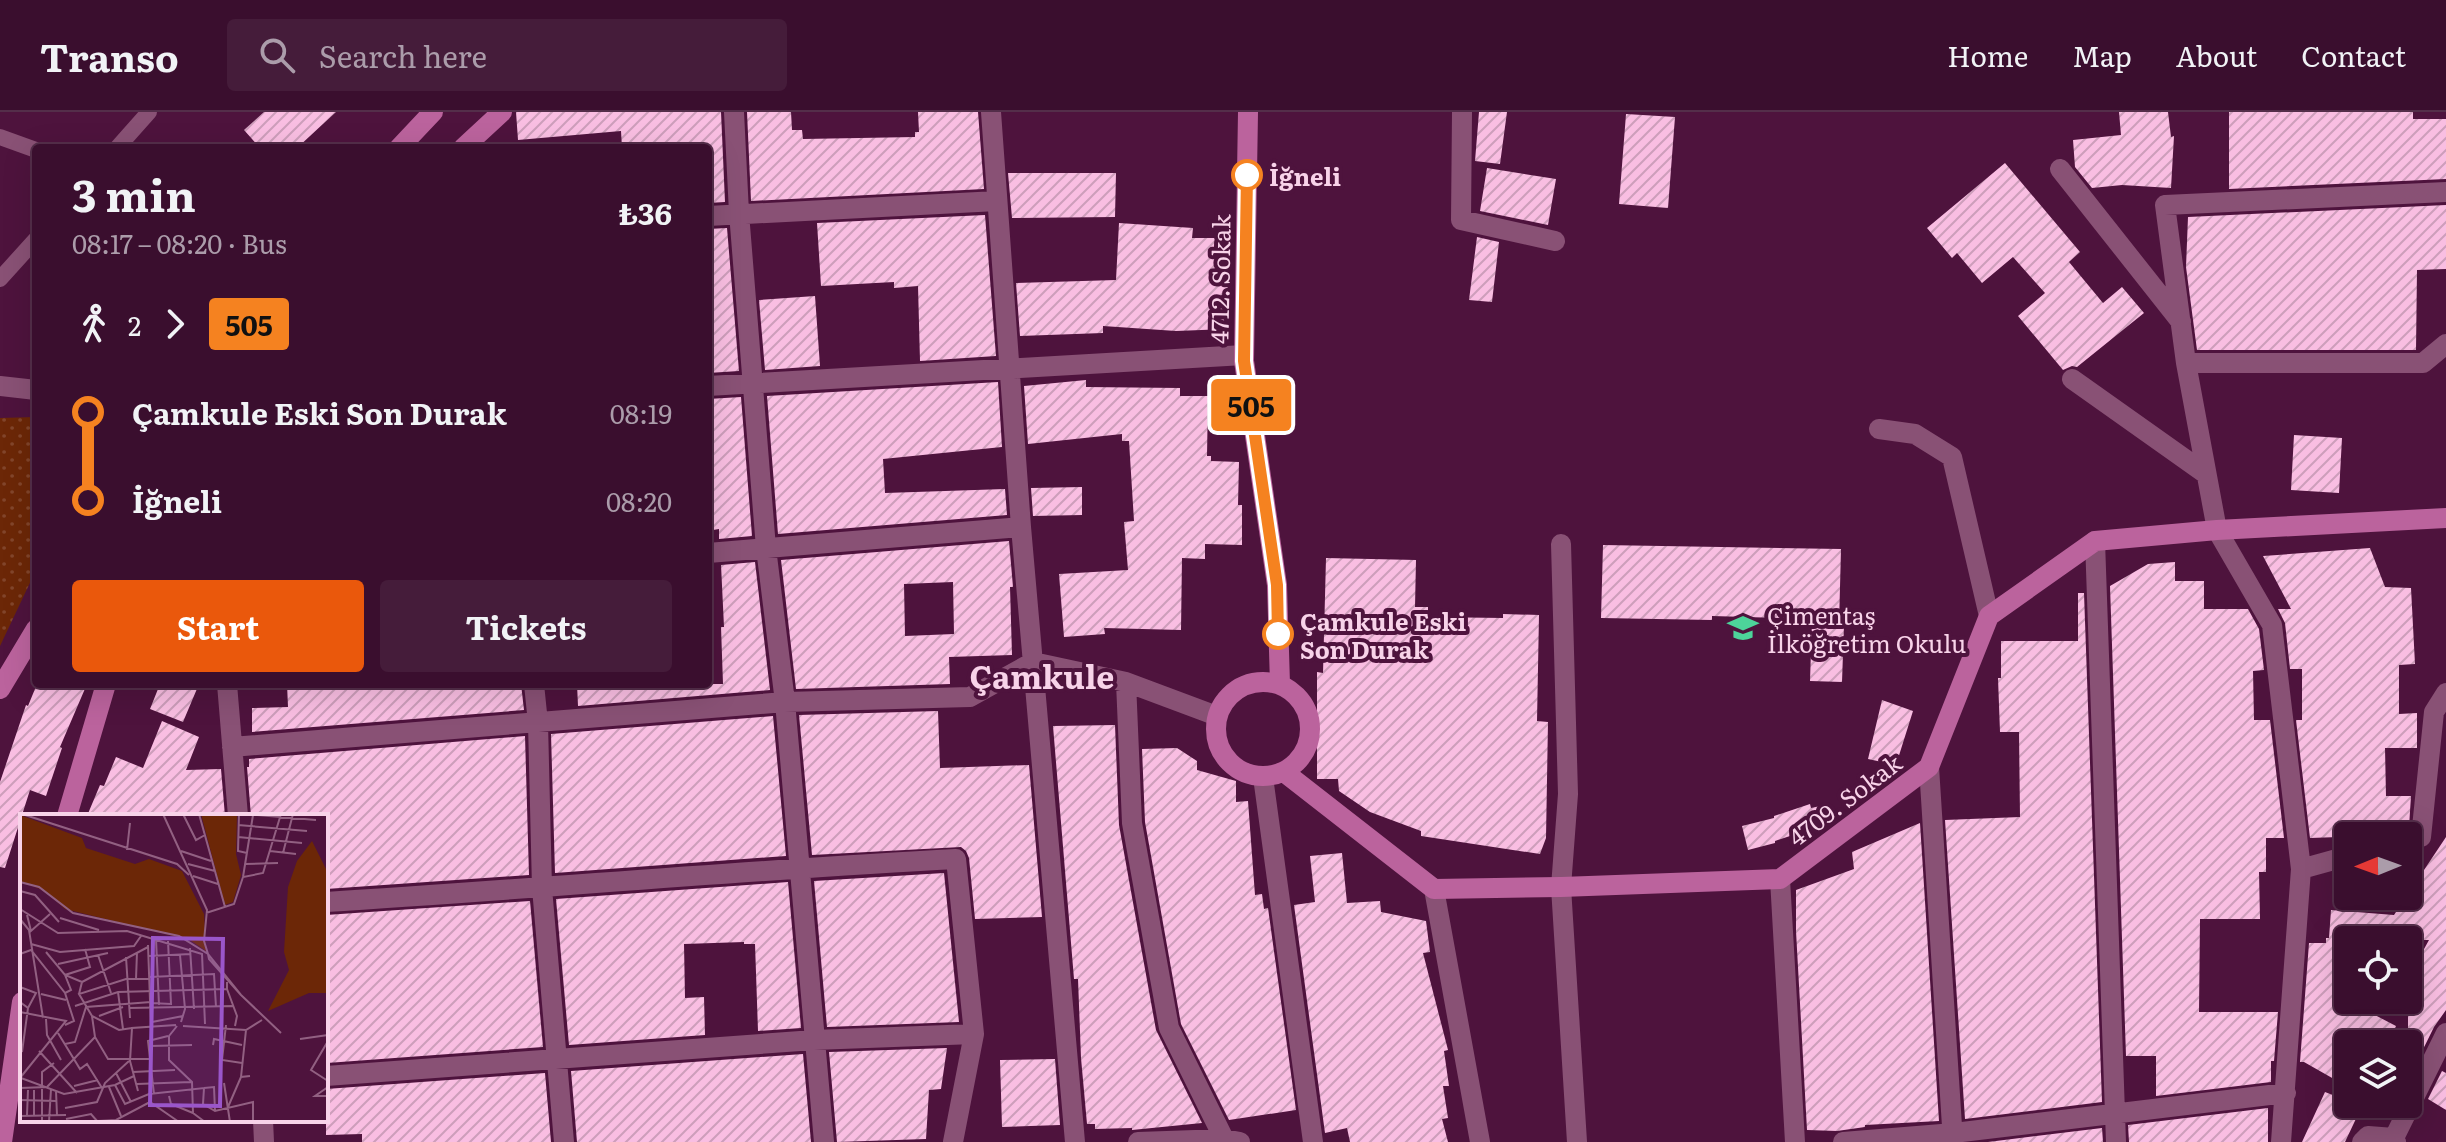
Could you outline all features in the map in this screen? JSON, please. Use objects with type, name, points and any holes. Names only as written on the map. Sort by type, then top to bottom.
[{"type":"street","points":[[403,144],[433,112]]},
{"type":"street","points":[[467,144],[502,112]]},
{"type":"street","points":[[734,112],[739,213],[766,548],[785,702],[824,1142]]},
{"type":"street","points":[[991,112],[1008,368],[1075,1142]]},
{"type":"street","name":"4712. Sokak","points":[[1248,112],[1244,355],[1277,585],[1280,684]]},
{"type":"street","points":[[1462,112],[1461,220],[1555,241]]},
{"type":"street","points":[[2060,169],[2181,322]]},
{"type":"street","points":[[2281,1142],[2301,869],[2272,625],[2217,530],[2186,363],[2165,205],[2446,192]]},
{"type":"street","points":[[712,216],[997,201]]},
{"type":"street","points":[[2186,363],[2423,363],[2446,344]]},
{"type":"street","points":[[712,386],[1244,355]]},
{"type":"street","points":[[2072,379],[2206,474]]},
{"type":"street","points":[[0,386],[32,390]]},
{"type":"street","points":[[1879,429],[1915,434],[1952,457],[1989,616],[2095,541],[2217,530],[2446,518]]},
{"type":"street","points":[[712,553],[1021,527]]},
{"type":"street","points":[[2095,541],[2116,1142]]},
{"type":"street","points":[[1561,544],[1568,794],[1561,887],[1577,1142]]},
{"type":"street","name":"4709. Sokak","points":[[1434,889],[1780,879],[1929,767],[1989,616]]},
{"type":"street","points":[[0,689],[32,636]]},
{"type":"street","points":[[232,747],[785,702],[970,697],[1033,662],[1126,682],[1217,716]]},
{"type":"street","points":[[1264,681],[1280,684],[1294,692],[1304,703],[1310,718],[1311,734],[1306,749],[1297,762],[1284,772],[1263,777],[1249,775],[1226,759],[1219,747],[1217,716],[1235,690],[1249,683],[1264,681]]},
{"type":"street","points":[[1126,682],[1132,823],[1169,1028],[1232,1141],[1138,1142]]},
{"type":"street","points":[[68,814],[105,688]]},
{"type":"street","points":[[227,688],[238,814]]},
{"type":"street","points":[[534,688],[542,888],[564,1142]]},
{"type":"street","points":[[2422,827],[2434,712],[2446,693]]},
{"type":"street","points":[[1929,767],[1954,1138]]},
{"type":"street","points":[[1284,772],[1434,889],[1480,1142]]},
{"type":"street","points":[[1263,777],[1313,1142]]},
{"type":"street","points":[[328,902],[956,859],[974,1034],[953,1142]]},
{"type":"street","points":[[2301,869],[2334,860]]},
{"type":"street","points":[[1780,879],[1795,1142]]},
{"type":"street","points":[[2,1142],[15,1092],[20,1028]]},
{"type":"street","points":[[2362,1142],[2368,1136],[2395,1140],[2446,1033]]},
{"type":"street","points":[[328,1076],[814,1040],[974,1034]]},
{"type":"street","points":[[1843,1142],[1954,1138],[2115,1112],[2286,1093]]},
{"type":"street","points":[[263,1122],[264,1142]]},
{"type":"lane","points":[[121,144],[149,112]]},
{"type":"lane","points":[[0,137],[32,149]]},
{"type":"lane","points":[[0,279],[32,243]]},
{"type":"shaded area","points":[[32,417],[32,578],[0,646],[0,418]]},
{"type":"building","points":[[264,112],[336,112],[301,144],[256,144],[244,130]]},
{"type":"building","points":[[516,112],[721,112],[725,202],[712,203],[712,144],[622,144],[621,131],[518,140]]},
{"type":"building","points":[[747,112],[791,112],[792,130],[802,130],[803,139],[915,137],[915,132],[919,132],[918,112],[978,112],[984,189],[751,201]]},
{"type":"building","points":[[1479,112],[1507,112],[1500,164],[1475,161]]},
{"type":"building","points":[[2119,112],[2168,112],[2171,137],[2174,136],[2171,188],[2122,185],[2092,188],[2075,167],[2073,140],[2121,135]]},
{"type":"building","points":[[2229,112],[2413,112],[2413,119],[2446,119],[2446,179],[2229,189]]},
{"type":"building","points":[[1626,114],[1675,117],[1668,208],[1619,204]]},
{"type":"building","points":[[2005,163],[2080,252],[2069,262],[2103,303],[2122,287],[2144,313],[2077,367],[2063,370],[2018,316],[2045,293],[2013,257],[1982,283],[1957,253],[1952,258],[1927,228]]},
{"type":"building","points":[[1487,168],[1556,179],[1548,225],[1480,211]]},
{"type":"building","points":[[1008,173],[1116,173],[1115,217],[1012,218]]},
{"type":"building","points":[[2446,205],[2446,269],[2417,270],[2416,350],[2197,350],[2186,267],[2188,217]]},
{"type":"building","points":[[985,215],[996,356],[920,361],[918,286],[894,288],[894,282],[821,286],[817,223]]},
{"type":"building","points":[[1119,223],[1193,228],[1192,238],[1219,238],[1218,277],[1228,277],[1227,329],[1176,331],[1103,326],[1103,333],[1020,336],[1016,283],[1116,280]]},
{"type":"building","points":[[727,228],[739,371],[712,373],[712,229]]},
{"type":"building","points":[[1477,237],[1499,242],[1492,302],[1469,300]]},
{"type":"building","points":[[815,296],[820,366],[765,370],[759,300]]},
{"type":"building","points":[[1086,380],[1086,387],[1180,388],[1180,396],[1208,396],[1207,456],[1211,456],[1211,461],[1239,462],[1238,505],[1242,505],[1242,545],[1205,544],[1205,559],[1182,558],[1181,630],[1104,628],[1105,634],[1064,637],[1059,574],[1128,570],[1124,522],[1134,521],[1129,441],[1122,441],[1122,434],[1028,444],[1024,386]]},
{"type":"building","points":[[998,382],[1002,447],[883,459],[885,493],[1005,489],[1007,515],[778,534],[767,396]]},
{"type":"building","points":[[741,397],[752,536],[719,539],[719,529],[713,530],[712,399]]},
{"type":"building","points":[[2294,435],[2342,438],[2339,493],[2291,490]]},
{"type":"building","points":[[1082,487],[1082,515],[1033,516],[1031,488]]},
{"type":"building","points":[[1009,541],[1013,587],[1010,587],[1012,655],[949,657],[950,684],[796,689],[781,560]],"holes":[[[953,582],[954,634],[905,636],[904,584]]]},
{"type":"building","points":[[1603,545],[1841,549],[1839,625],[1844,625],[1842,682],[1810,681],[1812,619],[1712,616],[1712,620],[1601,618]]},
{"type":"building","points":[[2370,548],[2385,587],[2411,588],[2415,664],[2399,665],[2399,714],[2417,713],[2417,748],[2385,748],[2386,796],[2411,796],[2409,822],[2334,822],[2334,837],[2310,838],[2296,720],[2302,720],[2302,669],[2290,669],[2285,623],[2278,609],[2291,609],[2263,556]]},
{"type":"building","points":[[1326,558],[1416,560],[1415,607],[1428,607],[1428,617],[1539,615],[1537,721],[1548,722],[1546,838],[1540,854],[1421,836],[1421,831],[1370,812],[1339,791],[1338,779],[1317,779],[1317,672],[1323,673]]},
{"type":"building","points":[[755,562],[770,690],[578,706],[577,688],[712,688],[712,684],[723,684],[721,565]]},
{"type":"building","points":[[2175,562],[2175,581],[2204,581],[2204,609],[2248,609],[2259,629],[2264,670],[2253,671],[2254,720],[2270,720],[2284,838],[2266,838],[2266,872],[2259,872],[2260,919],[2200,919],[2199,1012],[2278,1012],[2271,1082],[2156,1096],[2156,1056],[2126,1056],[2110,586],[2148,564]]},
{"type":"building","points":[[2078,593],[2084,593],[2102,1102],[1965,1119],[1945,820],[2020,817],[2019,732],[2000,732],[1998,678],[2001,678],[2001,641],[2078,641]]},
{"type":"building","points":[[35,688],[85,688],[60,747],[46,796],[30,790],[5,868],[0,867],[0,782]]},
{"type":"building","points":[[158,688],[197,688],[183,722],[150,709]]},
{"type":"building","points":[[287,688],[521,688],[524,710],[252,732],[252,708],[288,707]]},
{"type":"building","points":[[1882,700],[1913,711],[1896,765],[1868,759]]},
{"type":"building","points":[[938,711],[940,768],[1029,765],[1042,917],[975,919],[969,858],[961,847],[812,855],[799,715]]},
{"type":"building","points":[[773,716],[786,856],[555,873],[551,734]]},
{"type":"building","points":[[162,721],[199,737],[186,770],[221,769],[225,814],[88,814],[116,757],[143,768]]},
{"type":"building","points":[[1115,725],[1119,825],[1156,1030],[1202,1123],[1132,1130],[1095,1129],[1095,1124],[1087,1124],[1078,979],[1074,979],[1053,726]]},
{"type":"building","points":[[525,736],[529,875],[328,889],[328,814],[251,814],[249,759]]},
{"type":"building","points":[[1177,748],[1197,761],[1197,770],[1236,781],[1236,802],[1248,801],[1255,895],[1262,894],[1264,909],[1268,908],[1296,1110],[1229,1120],[1181,1024],[1145,822],[1142,749]]},
{"type":"building","points":[[1810,804],[1811,808],[1830,804],[1835,821],[1748,850],[1742,826]]},
{"type":"building","points":[[1920,823],[1939,1121],[1865,1125],[1837,1131],[1807,1130],[1796,890],[1854,869],[1852,852]]},
{"type":"building","points":[[2446,837],[2446,1010],[2422,1051],[2422,1030],[2408,1030],[2408,1014],[2422,1014],[2422,953],[2429,940],[2422,940],[2422,926],[2334,926],[2334,1014],[2373,1014],[2396,1026],[2394,1030],[2334,1030],[2334,1079],[2300,1062],[2309,943],[2326,943],[2331,910],[2394,915],[2397,910],[2422,910],[2422,873]]},
{"type":"building","points":[[1342,853],[1347,903],[1380,901],[1381,912],[1426,921],[1430,952],[1423,953],[1448,1050],[1444,1051],[1449,1086],[1443,1086],[1448,1118],[1442,1119],[1448,1142],[1350,1142],[1347,1128],[1325,1133],[1294,905],[1315,902],[1310,856]]},
{"type":"building","points":[[944,873],[959,1022],[827,1027],[814,881]]},
{"type":"building","points":[[788,882],[801,1028],[758,1031],[755,944],[684,944],[685,998],[704,997],[705,1035],[569,1045],[556,899]]},
{"type":"building","points":[[530,901],[543,1047],[328,1063],[328,915]]},
{"type":"building","points":[[947,1048],[941,1089],[929,1090],[926,1139],[837,1142],[829,1052]]},
{"type":"building","points":[[803,1054],[811,1142],[577,1142],[571,1071]]},
{"type":"building","points":[[1055,1059],[1060,1125],[1002,1127],[1000,1060]]},
{"type":"building","points":[[2442,1071],[2446,1073],[2446,1110],[2428,1099]]},
{"type":"building","points":[[545,1073],[551,1142],[362,1142],[362,1134],[326,1135],[328,1089]]},
{"type":"building","points":[[2325,1092],[2334,1096],[2334,1118],[2356,1118],[2345,1142],[2302,1142]]},
{"type":"building","points":[[2268,1108],[2268,1142],[2129,1142],[2128,1125]]},
{"type":"building","points":[[2102,1128],[2103,1142],[1988,1142]]},
{"type":"bus line","name":"505","points":[[1247,175],[1244,361],[1277,585],[1278,634]]},
{"type":"place","name":"İğneli","points":[[1247,175]]},
{"type":"place","name":"Çimentaş İlköğretim Okulu","points":[[1743,628]]},
{"type":"place","name":"Çamkule Eski Son Durak","points":[[1278,634]]},
{"type":"district","name":"Çamkule","points":[[1042,675]]}]
